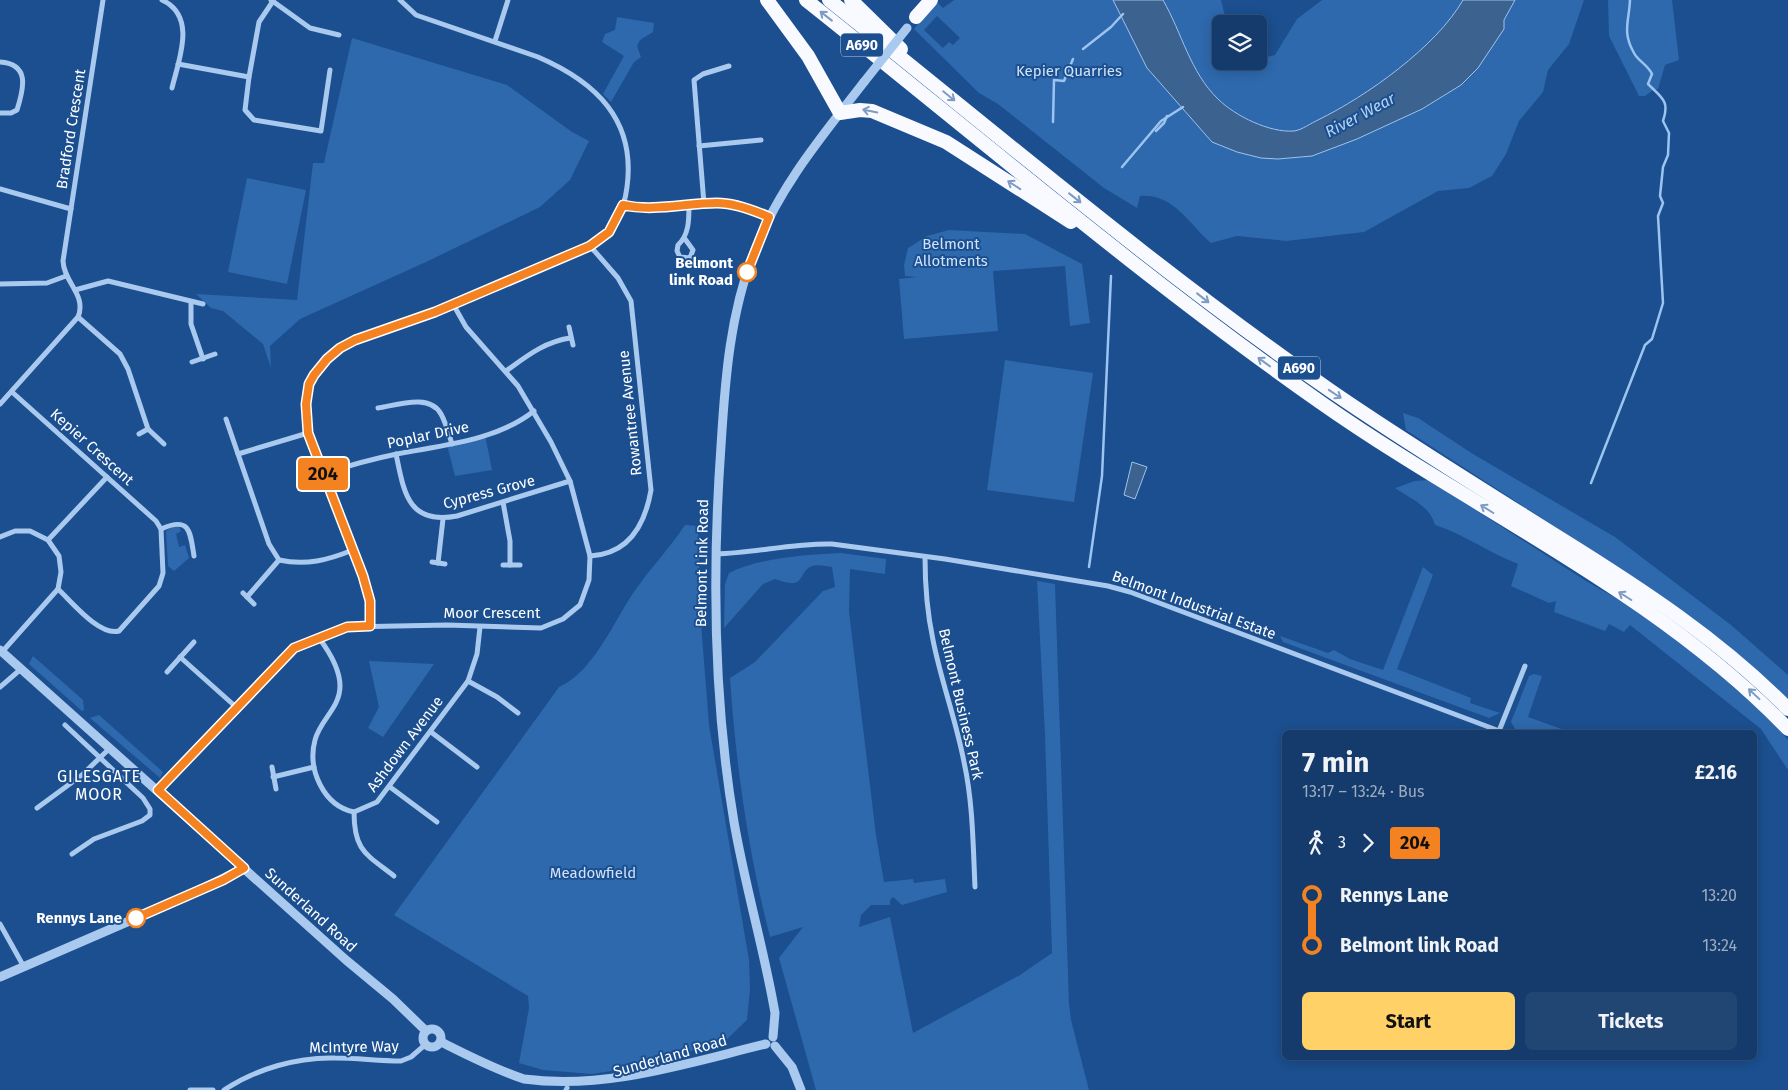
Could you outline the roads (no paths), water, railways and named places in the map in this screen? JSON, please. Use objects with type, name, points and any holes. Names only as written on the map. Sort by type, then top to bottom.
[{"type":"highway","points":[[767,0],[808,56],[840,113],[860,110],[872,111],[946,142],[1075,224],[1156,280]]},
{"type":"highway","name":"A690","points":[[806,0],[1227,335],[1323,404],[1673,628],[1730,673],[1788,729]]},
{"type":"highway","name":"A690","points":[[829,0],[1073,196],[1234,322],[1396,436],[1646,592],[1724,649],[1788,709]]},
{"type":"highway","points":[[852,0],[884,30],[927,78]]},
{"type":"highway","points":[[916,17],[928,2]]},
{"type":"street","name":"Bradford Crescent","points":[[66,276],[63,261],[103,0]]},
{"type":"street","points":[[162,0],[170,4],[183,23],[184,34],[172,88]]},
{"type":"street","points":[[370,626],[370,601],[353,550],[308,433],[306,404],[309,384],[327,359],[340,348],[355,340],[453,304],[590,246],[609,232],[623,205],[628,179],[626,141],[612,111],[581,80],[558,65],[495,41],[416,15],[400,0]]},
{"type":"street","points":[[495,41],[508,0]]},
{"type":"street","points":[[330,70],[321,131],[254,120],[245,110],[259,22],[272,1],[310,28],[339,35]]},
{"type":"street","name":"Belmont Link Road","points":[[771,1043],[776,1013],[739,851],[723,746],[716,667],[716,554],[724,401],[733,324],[746,274],[769,217],[800,166],[916,17]]},
{"type":"street","points":[[0,62],[14,64],[20,69],[23,78],[17,110],[11,113],[0,112]]},
{"type":"street","points":[[178,64],[249,77]]},
{"type":"street","points":[[704,204],[694,80],[703,74],[729,66]]},
{"type":"street","points":[[699,146],[761,140]]},
{"type":"street","points":[[0,189],[71,209]]},
{"type":"street","points":[[623,205],[650,208],[704,204],[732,205],[769,217]]},
{"type":"street","points":[[685,239],[689,221],[689,205]]},
{"type":"street","name":"Rowantree Avenue","points":[[590,246],[618,278],[631,301],[651,490],[647,512],[637,530],[619,548],[608,555],[590,556]]},
{"type":"street","points":[[0,284],[47,283],[66,276],[76,290],[81,304],[78,318],[0,404]]},
{"type":"street","points":[[76,290],[108,281],[203,304]]},
{"type":"street","points":[[190,302],[191,324],[203,358]]},
{"type":"street","name":"Moor Crescent","points":[[158,790],[294,648],[347,627],[541,628],[563,619],[580,605],[589,580],[590,556],[570,481],[534,411],[506,371],[466,327],[453,304]]},
{"type":"street","points":[[78,318],[120,354],[128,369],[148,430],[164,444]]},
{"type":"street","points":[[569,327],[573,345]]},
{"type":"street","points":[[506,371],[540,346],[552,340],[570,338]]},
{"type":"street","points":[[192,362],[215,354]]},
{"type":"street","name":"Kepier Crescent","points":[[12,392],[156,521],[161,529]]},
{"type":"street","points":[[378,408],[417,402],[434,406],[441,414],[452,444]]},
{"type":"street","name":"Poplar Drive","points":[[323,474],[396,454],[452,444],[511,426],[534,411]]},
{"type":"street","points":[[226,419],[269,544],[279,560]]},
{"type":"street","points":[[139,434],[148,430]]},
{"type":"street","points":[[238,454],[308,433]]},
{"type":"street","name":"Cypress Grove","points":[[396,454],[410,505],[427,517],[443,519],[570,481]]},
{"type":"street","points":[[48,540],[107,477]]},
{"type":"street","points":[[503,502],[510,541],[510,565]]},
{"type":"street","points":[[443,519],[435,562],[444,564]]},
{"type":"street","points":[[58,589],[97,626],[108,632],[118,630],[159,586],[163,573],[161,529],[173,523],[180,522],[185,525],[190,536],[194,556]]},
{"type":"street","points":[[0,537],[15,531],[30,531],[48,540],[58,556],[61,572],[58,589],[1,651]]},
{"type":"street","name":"Belmont Industrial Estate","points":[[716,554],[815,544],[925,557],[1070,578],[1130,592],[1495,730]]},
{"type":"street","points":[[279,560],[314,563],[353,550]]},
{"type":"street","name":"Belmont Business Park","points":[[925,557],[925,589],[932,635],[956,722],[966,772],[975,887]]},
{"type":"street","points":[[254,604],[245,595],[279,560]]},
{"type":"street","points":[[503,565],[520,565]]},
{"type":"street","name":"Ashdown Avenue","points":[[354,812],[377,802],[468,681],[477,654],[480,627]]},
{"type":"street","points":[[319,638],[330,653],[340,684],[338,701],[315,739],[314,767],[323,790],[336,805],[354,812],[354,830],[358,845],[366,854],[394,876]]},
{"type":"street","points":[[167,672],[194,642]]},
{"type":"street","name":"Sunderland Road","points":[[1,651],[111,747],[346,960],[393,999],[426,1031]]},
{"type":"street","points":[[180,657],[236,707]]},
{"type":"street","points":[[1501,730],[1525,666]]},
{"type":"street","points":[[0,687],[22,669]]},
{"type":"street","points":[[468,681],[497,697],[518,713]]},
{"type":"street","points":[[65,725],[143,798],[150,809],[150,814],[142,821],[94,838],[72,854]]},
{"type":"street","points":[[431,732],[477,767]]},
{"type":"street","points":[[37,808],[82,775],[111,747]]},
{"type":"street","points":[[272,767],[276,789]]},
{"type":"street","points":[[274,777],[314,767]]},
{"type":"street","points":[[390,787],[437,822]]},
{"type":"street","points":[[0,977],[188,896],[244,868]]},
{"type":"street","points":[[0,924],[24,967]]},
{"type":"street","points":[[431,1028],[436,1029],[441,1035],[441,1042],[432,1047],[426,1044],[423,1039],[426,1031],[431,1028]]},
{"type":"street","name":"Sunderland Road","points":[[441,1042],[515,1076],[566,1089],[613,1086],[771,1043]]},
{"type":"street","points":[[771,1043],[792,1067],[801,1090]]},
{"type":"street","name":"McIntyre Way","points":[[224,1090],[254,1074],[298,1060],[334,1058],[401,1060],[416,1054],[426,1044]]},
{"type":"street","points":[[190,1090],[213,1090]]},
{"type":"water","name":"River Wear","points":[[1113,0],[1163,0],[1193,65],[1208,88],[1218,99],[1253,122],[1274,129],[1294,131],[1358,98],[1399,69],[1436,35],[1463,0],[1515,0],[1504,20],[1504,29],[1478,68],[1461,85],[1422,109],[1357,139],[1312,156],[1278,159],[1261,158],[1237,152],[1212,142],[1147,68]]},
{"type":"water","points":[[1132,462],[1147,467],[1135,499],[1124,495]]},
{"type":"waterway","points":[[1591,483],[1645,345],[1652,339],[1663,303],[1658,216],[1663,203],[1660,196],[1663,167],[1668,155],[1669,133],[1663,121],[1666,109],[1665,104],[1648,84],[1652,74],[1630,46],[1627,33],[1630,0]]},
{"type":"waterway","points":[[1083,49],[1111,27],[1123,14]]},
{"type":"waterway","points":[[1053,122],[1054,80],[1064,81],[1073,59]]},
{"type":"waterway","points":[[1122,167],[1161,121],[1183,107]]},
{"type":"waterway","points":[[1156,131],[1164,123],[1167,116]]},
{"type":"waterway","points":[[1089,567],[1102,476],[1111,276]]},
{"type":"place","name":"Belmont link Road","points":[[747,272]]},
{"type":"place","name":"Rennys Lane","points":[[136,918]]},
{"type":"district","name":"GILESGATE MOOR","points":[[99,785]]},
{"type":"park label","name":"Kepier Quarries","points":[[1069,71]]},
{"type":"park label","name":"Belmont Allotments","points":[[951,252]]},
{"type":"park label","name":"Meadowfield","points":[[593,873]]}]
